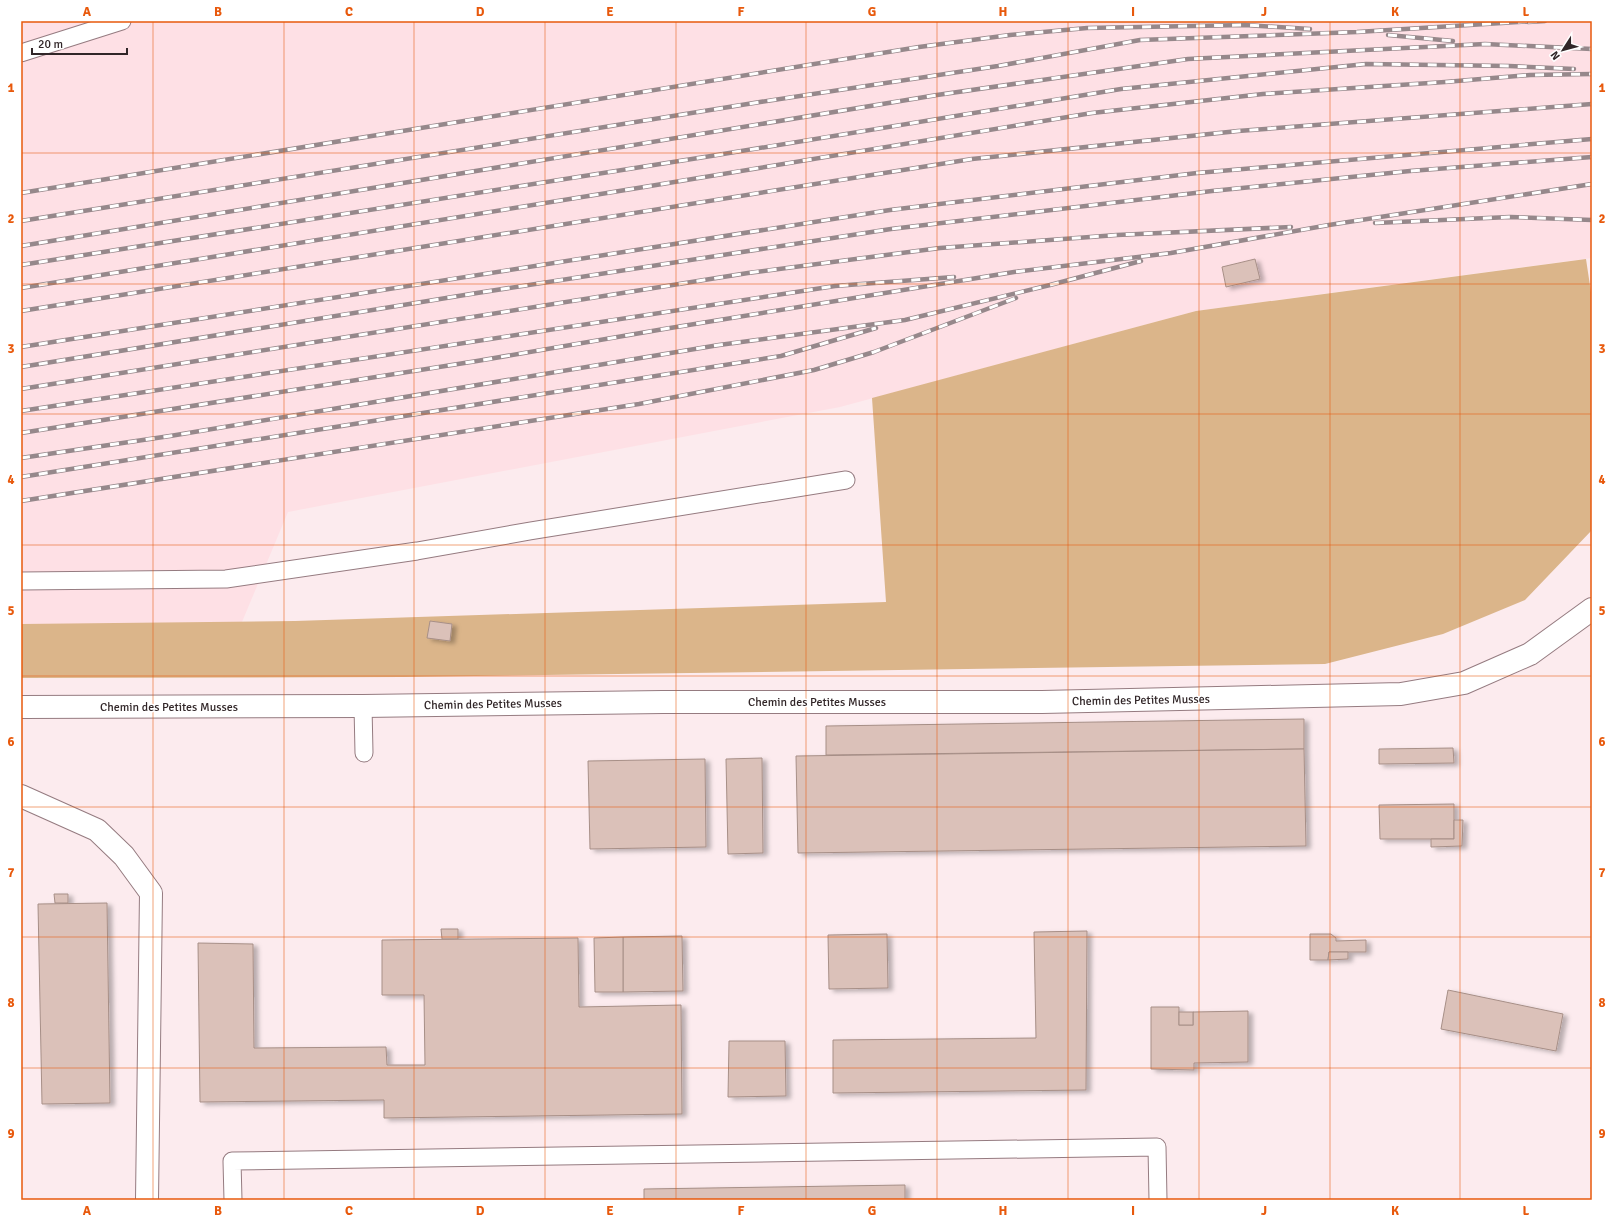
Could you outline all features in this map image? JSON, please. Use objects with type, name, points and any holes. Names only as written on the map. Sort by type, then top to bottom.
[{"type":"street","name":"Chemin des Petites Musses","points":[[21,707],[363,706],[663,702],[1042,702],[1401,694],[1464,683],[1530,654],[1592,609]]},
{"type":"street","points":[[21,796],[97,830],[124,856],[151,893],[147,1200]]},
{"type":"lane","points":[[21,53],[122,21]]},
{"type":"lane","points":[[21,581],[226,579],[417,551],[530,531],[846,480]]},
{"type":"lane","points":[[363,706],[364,753]]},
{"type":"lane","points":[[233,1200],[232,1161],[1157,1147],[1158,1200]]},
{"type":"shaded area","points":[[21,21],[1592,21],[1592,258],[1196,311],[840,407],[288,512],[242,622],[21,629]]},
{"type":"shaded area","points":[[1586,259],[1592,299],[1592,530],[1525,600],[1443,634],[1325,664],[403,677],[21,678],[21,624],[295,621],[886,602],[872,398],[1196,311]]},
{"type":"building","points":[[1255,259],[1260,279],[1226,287],[1222,267]]},
{"type":"building","points":[[430,621],[452,624],[450,641],[427,638]]},
{"type":"building","points":[[1304,719],[1304,749],[826,755],[826,726]]},
{"type":"building","points":[[1453,748],[1454,763],[1379,764],[1379,749]]},
{"type":"building","points":[[1304,749],[1306,846],[798,853],[796,756]]},
{"type":"building","points":[[762,758],[763,853],[728,854],[726,759]]},
{"type":"building","points":[[705,759],[706,847],[590,849],[588,761]]},
{"type":"building","points":[[1454,804],[1454,839],[1380,839],[1379,805]]},
{"type":"building","points":[[1454,820],[1463,820],[1462,846],[1431,847],[1431,839],[1454,839]]},
{"type":"building","points":[[54,894],[68,894],[68,903],[55,903]]},
{"type":"building","points":[[107,903],[110,1103],[42,1104],[38,904]]},
{"type":"building","points":[[441,929],[458,929],[458,939],[442,939]]},
{"type":"building","points":[[1087,931],[1086,1090],[833,1093],[833,1040],[1036,1038],[1034,932]]},
{"type":"building","points":[[887,934],[888,988],[829,989],[828,935]]},
{"type":"building","points":[[1310,934],[1331,934],[1336,938],[1336,941],[1366,940],[1366,952],[1329,952],[1328,960],[1310,960]]},
{"type":"building","points":[[682,936],[683,991],[623,992],[623,937]]},
{"type":"building","points":[[623,937],[623,992],[595,992],[594,938]]},
{"type":"building","points":[[578,938],[579,1007],[681,1005],[682,1114],[384,1118],[384,1100],[200,1102],[198,943],[253,944],[254,1048],[386,1047],[387,1065],[425,1065],[424,995],[382,995],[382,940]]},
{"type":"building","points":[[1329,952],[1348,952],[1348,959],[1328,960]]},
{"type":"building","points":[[1448,990],[1563,1014],[1556,1051],[1441,1029]]},
{"type":"building","points":[[1151,1007],[1179,1007],[1179,1025],[1193,1025],[1193,1012],[1248,1011],[1248,1062],[1194,1063],[1194,1070],[1151,1069]]},
{"type":"building","points":[[1179,1012],[1193,1012],[1193,1025],[1179,1025]]},
{"type":"building","points":[[729,1041],[785,1041],[786,1096],[728,1097]]},
{"type":"building","points":[[905,1185],[905,1200],[644,1200],[644,1189]]},
{"type":"railway","points":[[21,221],[760,102],[998,66],[1140,40],[1357,32],[1534,21]]},
{"type":"railway","points":[[1528,22],[1545,21]]},
{"type":"railway","points":[[21,193],[919,47],[1010,35],[1087,28],[1245,25],[1310,29]]},
{"type":"railway","points":[[1388,35],[1453,41]]},
{"type":"railway","points":[[21,246],[937,95],[1188,59],[1485,44],[1592,49]]},
{"type":"railway","points":[[21,265],[711,156],[1121,89],[1366,64],[1509,66],[1574,69]]},
{"type":"railway","points":[[21,288],[1092,113],[1263,94],[1530,75],[1592,74]]},
{"type":"railway","points":[[21,311],[972,159],[1238,131],[1592,104]]},
{"type":"railway","points":[[21,347],[890,210],[1197,173],[1592,139]]},
{"type":"railway","points":[[21,367],[477,293],[891,229],[1212,191],[1410,171],[1592,157]]},
{"type":"railway","points":[[21,433],[477,361],[1014,272],[1171,253],[1329,225],[1592,184]]},
{"type":"railway","points":[[1375,223],[1510,217],[1592,220]]},
{"type":"railway","points":[[21,389],[748,273],[940,248],[1117,235],[1291,227]]},
{"type":"railway","points":[[21,458],[170,436],[719,345],[905,320],[1050,285],[1141,261]]},
{"type":"railway","points":[[21,411],[835,286],[954,277]]},
{"type":"railway","points":[[21,501],[639,404],[814,370],[874,352],[1016,298]]},
{"type":"railway","points":[[21,477],[781,356],[876,328]]}]
